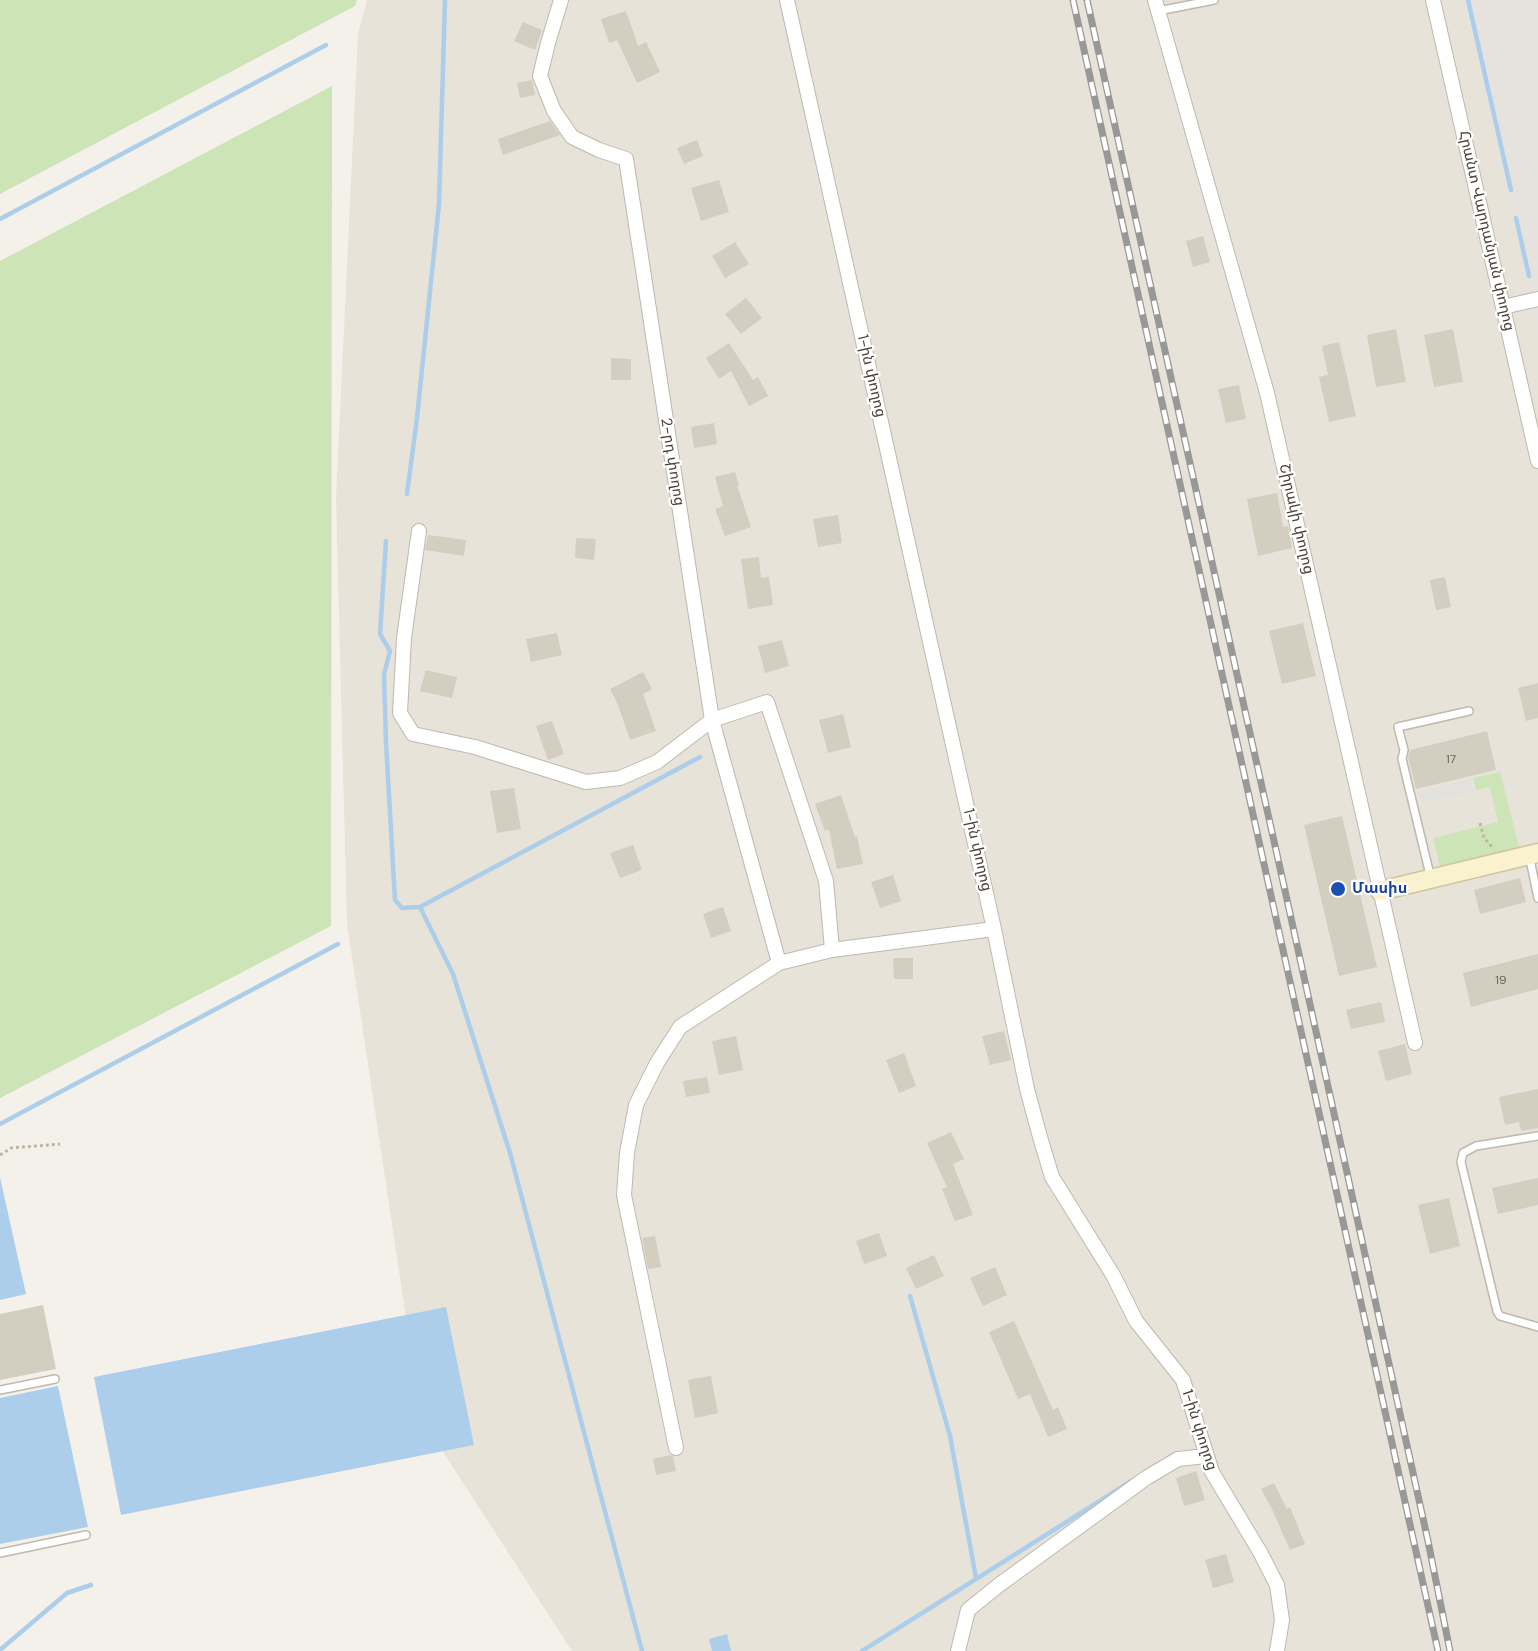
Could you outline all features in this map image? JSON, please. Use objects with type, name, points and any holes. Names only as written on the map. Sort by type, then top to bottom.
[{"type":"main road","points":[[1380,891],[1526,856]]},
{"type":"street","name":"2-րդ փողոց","points":[[561,0],[540,76],[554,111],[572,137],[599,150],[626,159],[712,720],[779,963]]},
{"type":"street","name":"1-ին փողոց","points":[[787,0],[994,928],[1027,1089],[1052,1177],[1113,1275],[1136,1321],[1183,1380],[1212,1472],[1260,1552],[1277,1586],[1282,1620],[1278,1651]]},
{"type":"street","name":"Հրանտ Վարդանյան փողոց","points":[[1433,0],[1538,461]]},
{"type":"street","name":"Շիրակի փողոց","points":[[1157,6],[1267,393],[1415,1043]]},
{"type":"street","points":[[1503,307],[1538,299]]},
{"type":"street","points":[[419,531],[404,638],[400,713],[413,734],[476,747],[586,782],[620,778],[657,762],[712,720],[767,702],[826,881],[832,950]]},
{"type":"street","points":[[676,1448],[624,1195],[627,1153],[636,1105],[657,1063],[680,1027],[779,963],[832,950],[994,928]]},
{"type":"street","points":[[958,1651],[968,1610],[999,1585],[1146,1478],[1178,1459],[1206,1456]]},
{"type":"lane","points":[[1157,6],[1214,0]]},
{"type":"lane","points":[[1431,879],[1402,759],[1404,750],[1398,727],[1469,711]]},
{"type":"lane","points":[[1526,856],[1538,898]]},
{"type":"lane","points":[[1538,1136],[1476,1146],[1463,1153],[1461,1162],[1497,1311],[1500,1316],[1538,1327]]},
{"type":"lane","points":[[0,1390],[55,1379]]},
{"type":"lane","points":[[0,1552],[86,1535]]},
{"type":"path","points":[[1480,823],[1484,838],[1490,845],[1526,856]]},
{"type":"path","points":[[0,1155],[11,1148],[60,1144]]},
{"type":"shaded area","name":"Մասիս","points":[[367,0],[1538,0],[1538,1651],[572,1651],[421,1418],[347,924],[336,498],[358,34]]},
{"type":"shaded area","points":[[1463,0],[1538,0],[1538,325]]},
{"type":"shaded area","points":[[1470,779],[1473,791],[1422,803],[1419,792]]},
{"type":"green space","points":[[0,0],[357,0],[355,6],[0,194]]},
{"type":"green space","points":[[332,86],[331,926],[0,1098],[0,261]]},
{"type":"green space","points":[[1500,772],[1520,851],[1441,870],[1433,838],[1498,822],[1490,787],[1476,790],[1473,778]]},
{"type":"water","points":[[0,1177],[26,1294],[0,1300]]},
{"type":"water","points":[[446,1307],[474,1445],[121,1515],[94,1377]]},
{"type":"water","points":[[58,1386],[88,1527],[0,1544],[0,1398]]},
{"type":"water","points":[[727,1634],[731,1651],[712,1651],[709,1639]]},
{"type":"building","points":[[626,11],[638,46],[646,42],[660,72],[637,83],[617,40],[609,43],[601,19]]},
{"type":"building","points":[[523,22],[542,30],[535,50],[514,41]]},
{"type":"building","points":[[532,80],[535,95],[520,98],[517,83]]},
{"type":"building","points":[[550,121],[560,135],[503,155],[498,139]]},
{"type":"building","points":[[697,140],[703,156],[684,164],[677,148]]},
{"type":"building","points":[[719,180],[729,212],[701,221],[691,188]]},
{"type":"building","points":[[1203,236],[1210,262],[1193,267],[1186,241]]},
{"type":"building","points":[[735,242],[749,264],[725,278],[712,256]]},
{"type":"building","points":[[746,298],[762,318],[741,334],[725,314]]},
{"type":"building","points":[[1396,329],[1406,382],[1376,387],[1367,335]]},
{"type":"building","points":[[1453,329],[1463,382],[1434,387],[1424,335]]},
{"type":"building","points":[[1339,342],[1356,416],[1329,422],[1319,377],[1328,375],[1322,346]]},
{"type":"building","points":[[729,343],[753,380],[758,377],[768,396],[749,406],[731,371],[719,379],[706,358]]},
{"type":"building","points":[[611,358],[631,359],[631,380],[611,380]]},
{"type":"building","points":[[1239,385],[1246,419],[1226,423],[1218,389]]},
{"type":"building","points":[[714,423],[717,444],[694,448],[691,427]]},
{"type":"building","points":[[735,472],[751,527],[725,536],[715,509],[723,506],[715,477]]},
{"type":"building","points":[[1277,493],[1283,527],[1288,526],[1292,548],[1258,556],[1247,499]]},
{"type":"building","points":[[838,515],[842,543],[818,547],[813,519]]},
{"type":"building","points":[[428,535],[466,540],[464,556],[425,550]]},
{"type":"building","points":[[576,538],[596,539],[594,560],[575,558]]},
{"type":"building","points":[[759,557],[761,578],[769,577],[773,605],[748,609],[741,559]]},
{"type":"building","points":[[1445,577],[1451,607],[1436,610],[1430,580]]},
{"type":"building","points":[[1303,623],[1316,676],[1282,684],[1269,631]]},
{"type":"building","points":[[557,633],[562,655],[531,662],[526,639]]},
{"type":"building","points":[[782,640],[789,666],[765,673],[758,646]]},
{"type":"building","points":[[426,670],[457,677],[452,698],[420,691]]},
{"type":"building","points":[[643,672],[652,689],[643,694],[656,731],[630,740],[610,689]]},
{"type":"building","points":[[1538,683],[1538,718],[1526,721],[1518,688]]},
{"type":"building","points":[[843,714],[851,747],[828,753],[819,720]]},
{"type":"building","points":[[552,721],[564,754],[548,760],[536,726]]},
{"type":"building","points":[[1487,731],[1496,770],[1416,789],[1408,757],[1410,750]]},
{"type":"building","points":[[514,788],[521,829],[497,833],[490,791]]},
{"type":"building","points":[[841,795],[855,837],[857,836],[863,864],[837,869],[829,830],[825,831],[815,804]]},
{"type":"building","points":[[1342,816],[1377,967],[1339,976],[1304,825]]},
{"type":"building","points":[[633,845],[642,870],[620,878],[610,853]]},
{"type":"building","points":[[893,875],[901,901],[880,908],[871,882]]},
{"type":"building","points":[[1520,878],[1526,902],[1480,914],[1474,890]]},
{"type":"building","points":[[723,907],[731,931],[711,938],[703,914]]},
{"type":"building","points":[[1538,954],[1538,989],[1471,1007],[1463,973]]},
{"type":"building","points":[[893,958],[913,958],[913,979],[894,979]]},
{"type":"building","points":[[1381,1002],[1385,1022],[1351,1029],[1346,1010]]},
{"type":"building","points":[[1004,1031],[1011,1060],[990,1065],[982,1036]]},
{"type":"building","points":[[736,1036],[743,1070],[719,1075],[712,1041]]},
{"type":"building","points":[[1405,1044],[1412,1074],[1386,1081],[1378,1051]]},
{"type":"building","points":[[904,1053],[916,1086],[899,1093],[886,1060]]},
{"type":"building","points":[[707,1077],[710,1093],[686,1097],[683,1081]]},
{"type":"building","points":[[1538,1089],[1538,1128],[1521,1131],[1519,1122],[1505,1125],[1499,1097]]},
{"type":"building","points":[[951,1132],[964,1159],[953,1164],[973,1215],[955,1221],[942,1189],[947,1187],[927,1143]]},
{"type":"building","points":[[1538,1178],[1538,1205],[1498,1214],[1492,1188]]},
{"type":"building","points":[[1449,1198],[1460,1246],[1430,1254],[1418,1205]]},
{"type":"building","points":[[879,1233],[887,1256],[864,1264],[856,1241]]},
{"type":"building","points":[[655,1236],[661,1267],[648,1269],[642,1238]]},
{"type":"building","points":[[934,1255],[944,1276],[916,1289],[906,1268]]},
{"type":"building","points":[[995,1267],[1007,1295],[983,1306],[970,1278]]},
{"type":"building","points":[[43,1305],[56,1369],[0,1380],[0,1314]]},
{"type":"building","points":[[1014,1321],[1053,1410],[1058,1407],[1067,1429],[1048,1437],[1030,1394],[1018,1399],[989,1332]]},
{"type":"building","points":[[711,1376],[718,1413],[695,1418],[688,1380]]},
{"type":"building","points":[[673,1456],[676,1471],[656,1475],[653,1459]]},
{"type":"building","points":[[1196,1471],[1205,1500],[1184,1506],[1176,1478]]},
{"type":"building","points":[[1274,1483],[1287,1509],[1290,1507],[1305,1544],[1290,1550],[1261,1489]]},
{"type":"building","points":[[1226,1554],[1234,1582],[1213,1588],[1205,1560]]},
{"type":"waterway","points":[[407,494],[439,204],[445,0]]},
{"type":"waterway","points":[[1468,0],[1511,190]]},
{"type":"waterway","points":[[0,219],[326,45]]},
{"type":"waterway","points":[[1516,218],[1529,276]]},
{"type":"waterway","points":[[386,541],[380,634],[390,651],[384,675],[386,743],[395,900],[402,908],[420,907],[700,757]]},
{"type":"waterway","points":[[420,907],[453,974],[510,1153],[642,1651]]},
{"type":"waterway","points":[[0,1124],[338,944]]},
{"type":"waterway","points":[[910,1296],[950,1436],[976,1578]]},
{"type":"waterway","points":[[862,1651],[1133,1480]]},
{"type":"waterway","points":[[0,1650],[67,1593],[91,1585]]},
{"type":"railway","points":[[1073,0],[1438,1651]]},
{"type":"railway","points":[[1087,0],[1284,886],[1428,1541],[1450,1651]]},
{"type":"place","name":"Մասիս","points":[[1338,889]]}]
